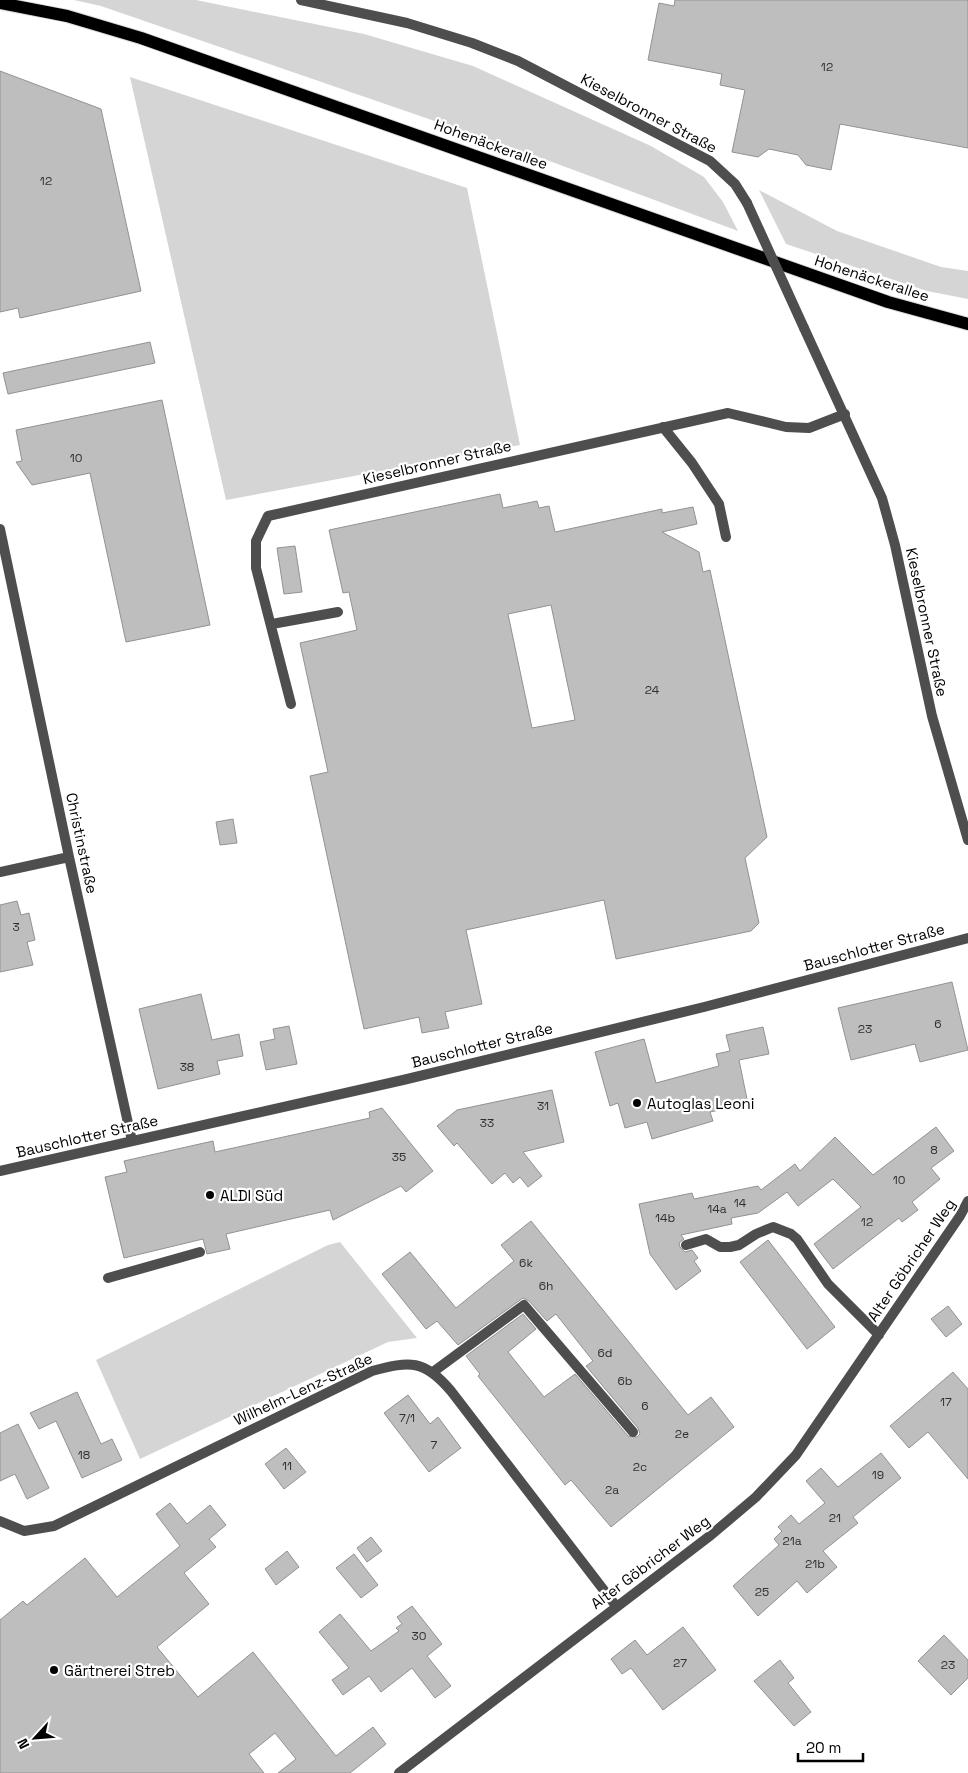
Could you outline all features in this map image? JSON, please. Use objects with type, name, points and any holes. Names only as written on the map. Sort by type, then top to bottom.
[{"type":"main road","name":"Hohenäckerallee","points":[[0,3],[67,16],[141,38],[888,302],[968,324]]},
{"type":"street","name":"Kieselbronner Straße","points":[[301,0],[408,23],[472,43],[518,61],[710,161],[735,184],[747,203],[876,481],[888,515],[932,716],[968,840]]},
{"type":"street","name":"Kieselbronner Straße","points":[[272,624],[256,568],[256,541],[268,516],[728,413],[786,427],[809,428],[845,414]]},
{"type":"street","points":[[663,428],[692,463],[719,504],[726,538]]},
{"type":"street","name":"Christinstraße","points":[[0,529],[2,551],[132,1141]]},
{"type":"street","points":[[291,704],[272,624],[338,612]]},
{"type":"street","points":[[0,872],[69,857]]},
{"type":"street","name":"Bauschlotter Straße","points":[[0,1171],[403,1080],[695,1009],[968,938]]},
{"type":"street","name":"Alter Göbricher Weg","points":[[399,1773],[616,1606],[712,1535],[763,1490],[796,1455],[968,1201]]},
{"type":"street","name":"Alter Göbricher Weg","points":[[686,1245],[706,1240],[720,1247],[735,1246],[769,1228],[784,1230],[797,1239],[828,1284],[879,1335]]},
{"type":"street","points":[[108,1278],[200,1252]]},
{"type":"street","points":[[616,1606],[451,1391],[434,1372],[524,1305],[633,1432]]},
{"type":"street","name":"Wilhelm-Lenz-Straße","points":[[0,1521],[24,1531],[54,1526],[372,1371],[401,1364],[420,1366],[434,1372]]},
{"type":"shaded area","points":[[74,0],[196,0],[364,34],[473,66],[651,146],[704,177],[723,202],[738,231],[536,156],[101,6]]},
{"type":"shaded area","points":[[130,77],[467,188],[520,445],[226,500]]},
{"type":"shaded area","points":[[759,190],[837,231],[941,267],[968,271],[968,299],[927,291],[786,244]]},
{"type":"shaded area","points":[[340,1242],[417,1338],[388,1342],[140,1459],[96,1360],[328,1245]]},
{"type":"building","points":[[675,0],[968,0],[968,148],[840,124],[831,170],[806,165],[798,155],[769,149],[758,157],[732,152],[745,90],[720,85],[722,74],[648,60],[659,3],[674,6]]},
{"type":"building","points":[[0,71],[101,109],[141,291],[20,318],[18,308],[0,312]]},
{"type":"building","points":[[150,342],[155,363],[8,394],[3,373]]},
{"type":"building","points":[[162,400],[210,625],[126,642],[90,473],[32,485],[16,462],[22,461],[16,430]]},
{"type":"building","points":[[500,494],[503,508],[537,501],[539,508],[549,506],[555,532],[662,509],[662,513],[693,507],[697,524],[662,532],[699,552],[703,572],[710,570],[767,837],[745,858],[759,923],[751,931],[616,959],[604,900],[466,930],[482,1004],[445,1012],[449,1028],[422,1033],[419,1017],[364,1029],[310,776],[328,772],[300,643],[357,630],[349,592],[343,593],[329,530]],"holes":[[[551,605],[575,720],[532,728],[508,614]]]},
{"type":"building","points":[[295,546],[302,592],[284,594],[277,548]]},
{"type":"building","points":[[233,819],[237,843],[220,845],[216,822]]},
{"type":"building","points":[[17,901],[21,915],[29,913],[35,940],[27,942],[33,965],[0,972],[0,905]]},
{"type":"building","points":[[952,982],[968,1050],[920,1062],[915,1044],[851,1060],[838,1008]]},
{"type":"building","points":[[201,994],[212,1040],[239,1034],[243,1056],[217,1061],[220,1074],[158,1089],[139,1009]]},
{"type":"building","points":[[289,1026],[297,1064],[266,1070],[260,1042],[275,1039],[273,1029]]},
{"type":"building","points":[[763,1027],[769,1054],[739,1060],[748,1104],[710,1112],[713,1121],[652,1139],[647,1122],[625,1128],[618,1103],[610,1106],[595,1052],[644,1039],[656,1083],[719,1066],[716,1054],[730,1051],[726,1035]]},
{"type":"building","points":[[552,1090],[564,1142],[523,1152],[542,1176],[528,1187],[520,1177],[513,1183],[505,1173],[492,1184],[457,1143],[454,1146],[437,1126],[457,1110]]},
{"type":"building","name":"ALDI Süd","points":[[382,1108],[433,1171],[406,1192],[401,1186],[333,1220],[330,1210],[226,1234],[230,1249],[207,1254],[203,1239],[124,1258],[105,1177],[127,1172],[124,1161],[213,1141],[215,1152],[370,1118],[369,1112]]},
{"type":"building","points":[[936,1127],[954,1151],[931,1168],[940,1179],[912,1202],[918,1210],[902,1222],[899,1218],[833,1269],[814,1244],[861,1207],[833,1179],[798,1206],[787,1192],[758,1213],[731,1218],[732,1224],[681,1235],[684,1239],[679,1243],[680,1247],[685,1252],[692,1250],[698,1258],[694,1261],[701,1271],[676,1290],[650,1254],[639,1204],[692,1193],[694,1199],[758,1186],[761,1190],[795,1164],[800,1171],[835,1137],[873,1175]]},
{"type":"building","points":[[531,1221],[688,1415],[711,1397],[734,1427],[611,1527],[571,1480],[565,1485],[478,1376],[480,1374],[466,1356],[523,1314],[536,1329],[508,1352],[544,1397],[575,1374],[628,1436],[637,1437],[640,1434],[638,1428],[586,1366],[593,1361],[556,1314],[547,1321],[529,1301],[523,1298],[458,1345],[437,1321],[426,1329],[382,1274],[410,1252],[456,1308],[514,1261],[501,1245]]},
{"type":"building","points":[[768,1240],[835,1327],[807,1349],[740,1262]]},
{"type":"building","points":[[948,1306],[962,1324],[946,1337],[931,1319]]},
{"type":"building","points":[[953,1372],[968,1389],[968,1479],[928,1432],[909,1448],[890,1426]]},
{"type":"building","points":[[77,1392],[101,1444],[112,1439],[122,1460],[82,1478],[56,1421],[39,1429],[30,1413]]},
{"type":"building","points":[[408,1395],[430,1424],[438,1417],[461,1448],[429,1472],[384,1413]]},
{"type":"building","points":[[18,1424],[49,1488],[27,1499],[15,1474],[0,1481],[0,1433]]},
{"type":"building","points":[[286,1448],[306,1472],[284,1489],[265,1464]]},
{"type":"building","points":[[881,1453],[901,1478],[853,1517],[858,1523],[823,1551],[837,1567],[807,1593],[797,1581],[758,1616],[733,1586],[779,1545],[774,1539],[782,1531],[778,1527],[791,1515],[799,1524],[825,1503],[806,1481],[821,1468],[838,1487]]},
{"type":"building","name":"Gärtnerei Streb","points":[[170,1503],[187,1524],[210,1505],[226,1525],[209,1539],[216,1547],[184,1573],[209,1604],[157,1647],[198,1697],[253,1652],[336,1756],[373,1727],[386,1744],[350,1773],[278,1773],[296,1759],[275,1733],[249,1754],[264,1773],[0,1773],[0,1620],[23,1601],[27,1605],[85,1558],[117,1597],[180,1546],[156,1514]]},
{"type":"building","points":[[371,1537],[382,1551],[367,1562],[357,1548]]},
{"type":"building","points":[[287,1551],[299,1567],[276,1585],[265,1569]]},
{"type":"building","points":[[354,1554],[378,1585],[361,1598],[336,1568]]},
{"type":"building","points":[[412,1606],[442,1644],[427,1656],[451,1686],[435,1698],[412,1668],[381,1692],[369,1676],[343,1695],[332,1680],[349,1668],[319,1632],[340,1614],[371,1651],[399,1631],[396,1628],[402,1624],[397,1617]]},
{"type":"building","points":[[683,1627],[716,1670],[663,1710],[631,1668],[622,1674],[611,1659],[635,1640],[647,1655]]},
{"type":"building","points":[[944,1635],[968,1660],[968,1678],[951,1695],[918,1661]]},
{"type":"building","points":[[780,1660],[794,1678],[788,1683],[811,1712],[794,1726],[754,1681]]},
{"type":"place","name":"Autoglas Leoni","points":[[637,1103]]},
{"type":"place","name":"ALDI Süd","points":[[210,1195]]},
{"type":"place","name":"Gärtnerei Streb","points":[[54,1670]]}]
